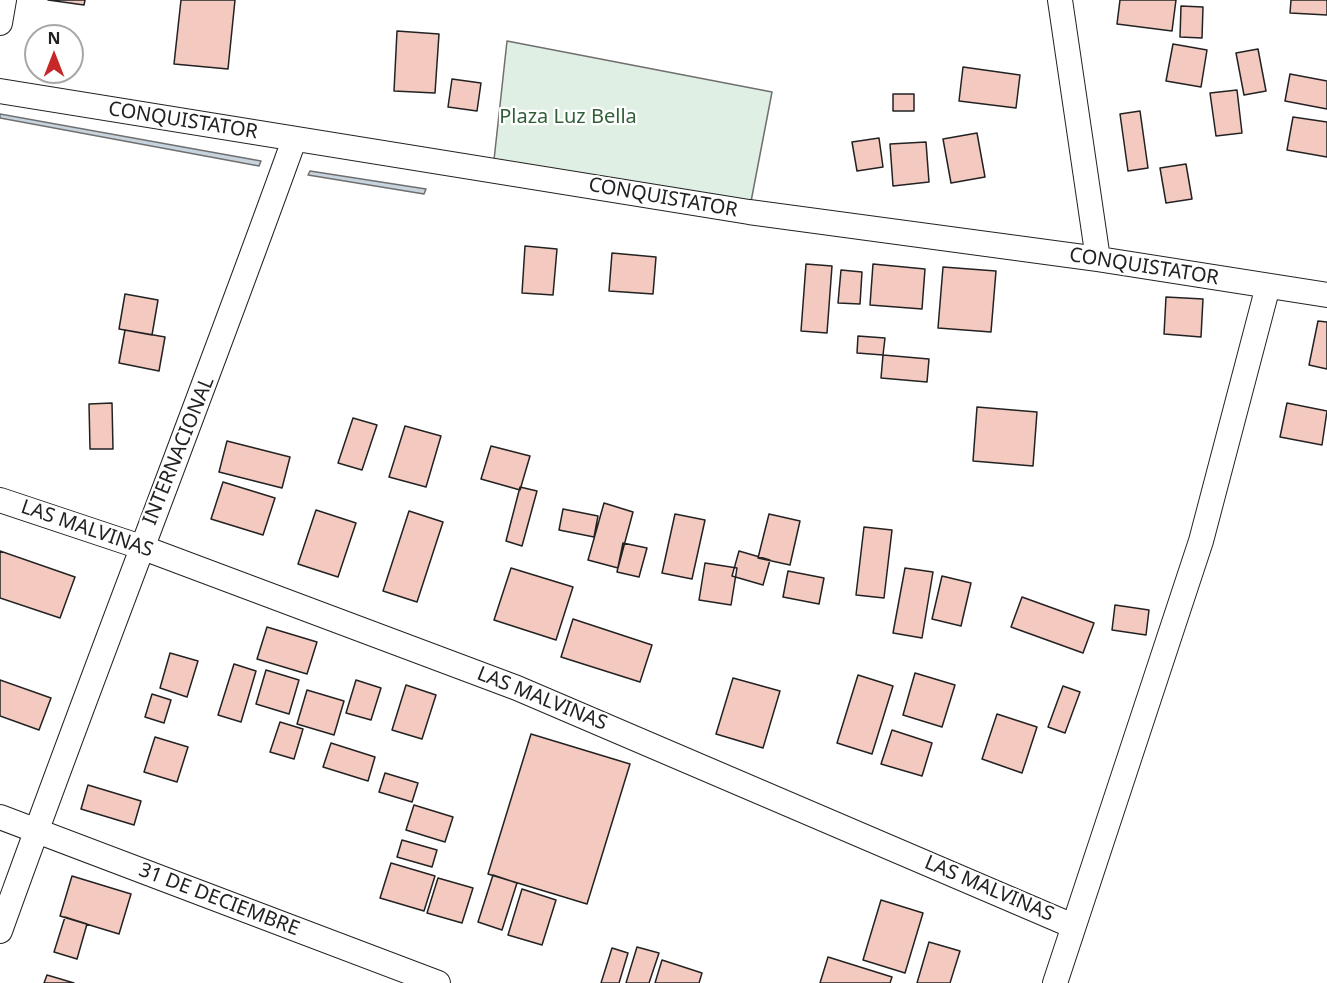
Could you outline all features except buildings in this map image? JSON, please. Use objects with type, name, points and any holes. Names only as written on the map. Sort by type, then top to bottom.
[{"type":"street","points":[[0,22],[4,0]]},
{"type":"street","points":[[1060,0],[1098,260]]},
{"type":"street","name":"CONQUISTATOR","points":[[0,91],[294,140],[483,167],[749,212],[1098,260],[1327,295]]},
{"type":"street","name":"INTERNACIONAL","points":[[0,931],[141,547],[212,368],[294,140]]},
{"type":"street","points":[[1055,983],[1201,541],[1268,286]]},
{"type":"street","name":"LAS MALVINAS","points":[[0,500],[141,547],[517,688],[1073,926]]},
{"type":"street","name":"31 DE DECIEMBRE","points":[[0,817],[438,983]]},
{"type":"green space","name":"Plaza Luz Bella","points":[[507,41],[772,92],[749,212],[493,169]]},
{"type":"shaded area","points":[[0,114],[261,161],[259,166],[0,118]]},
{"type":"shaded area","points":[[310,171],[426,189],[424,194],[308,175]]}]
